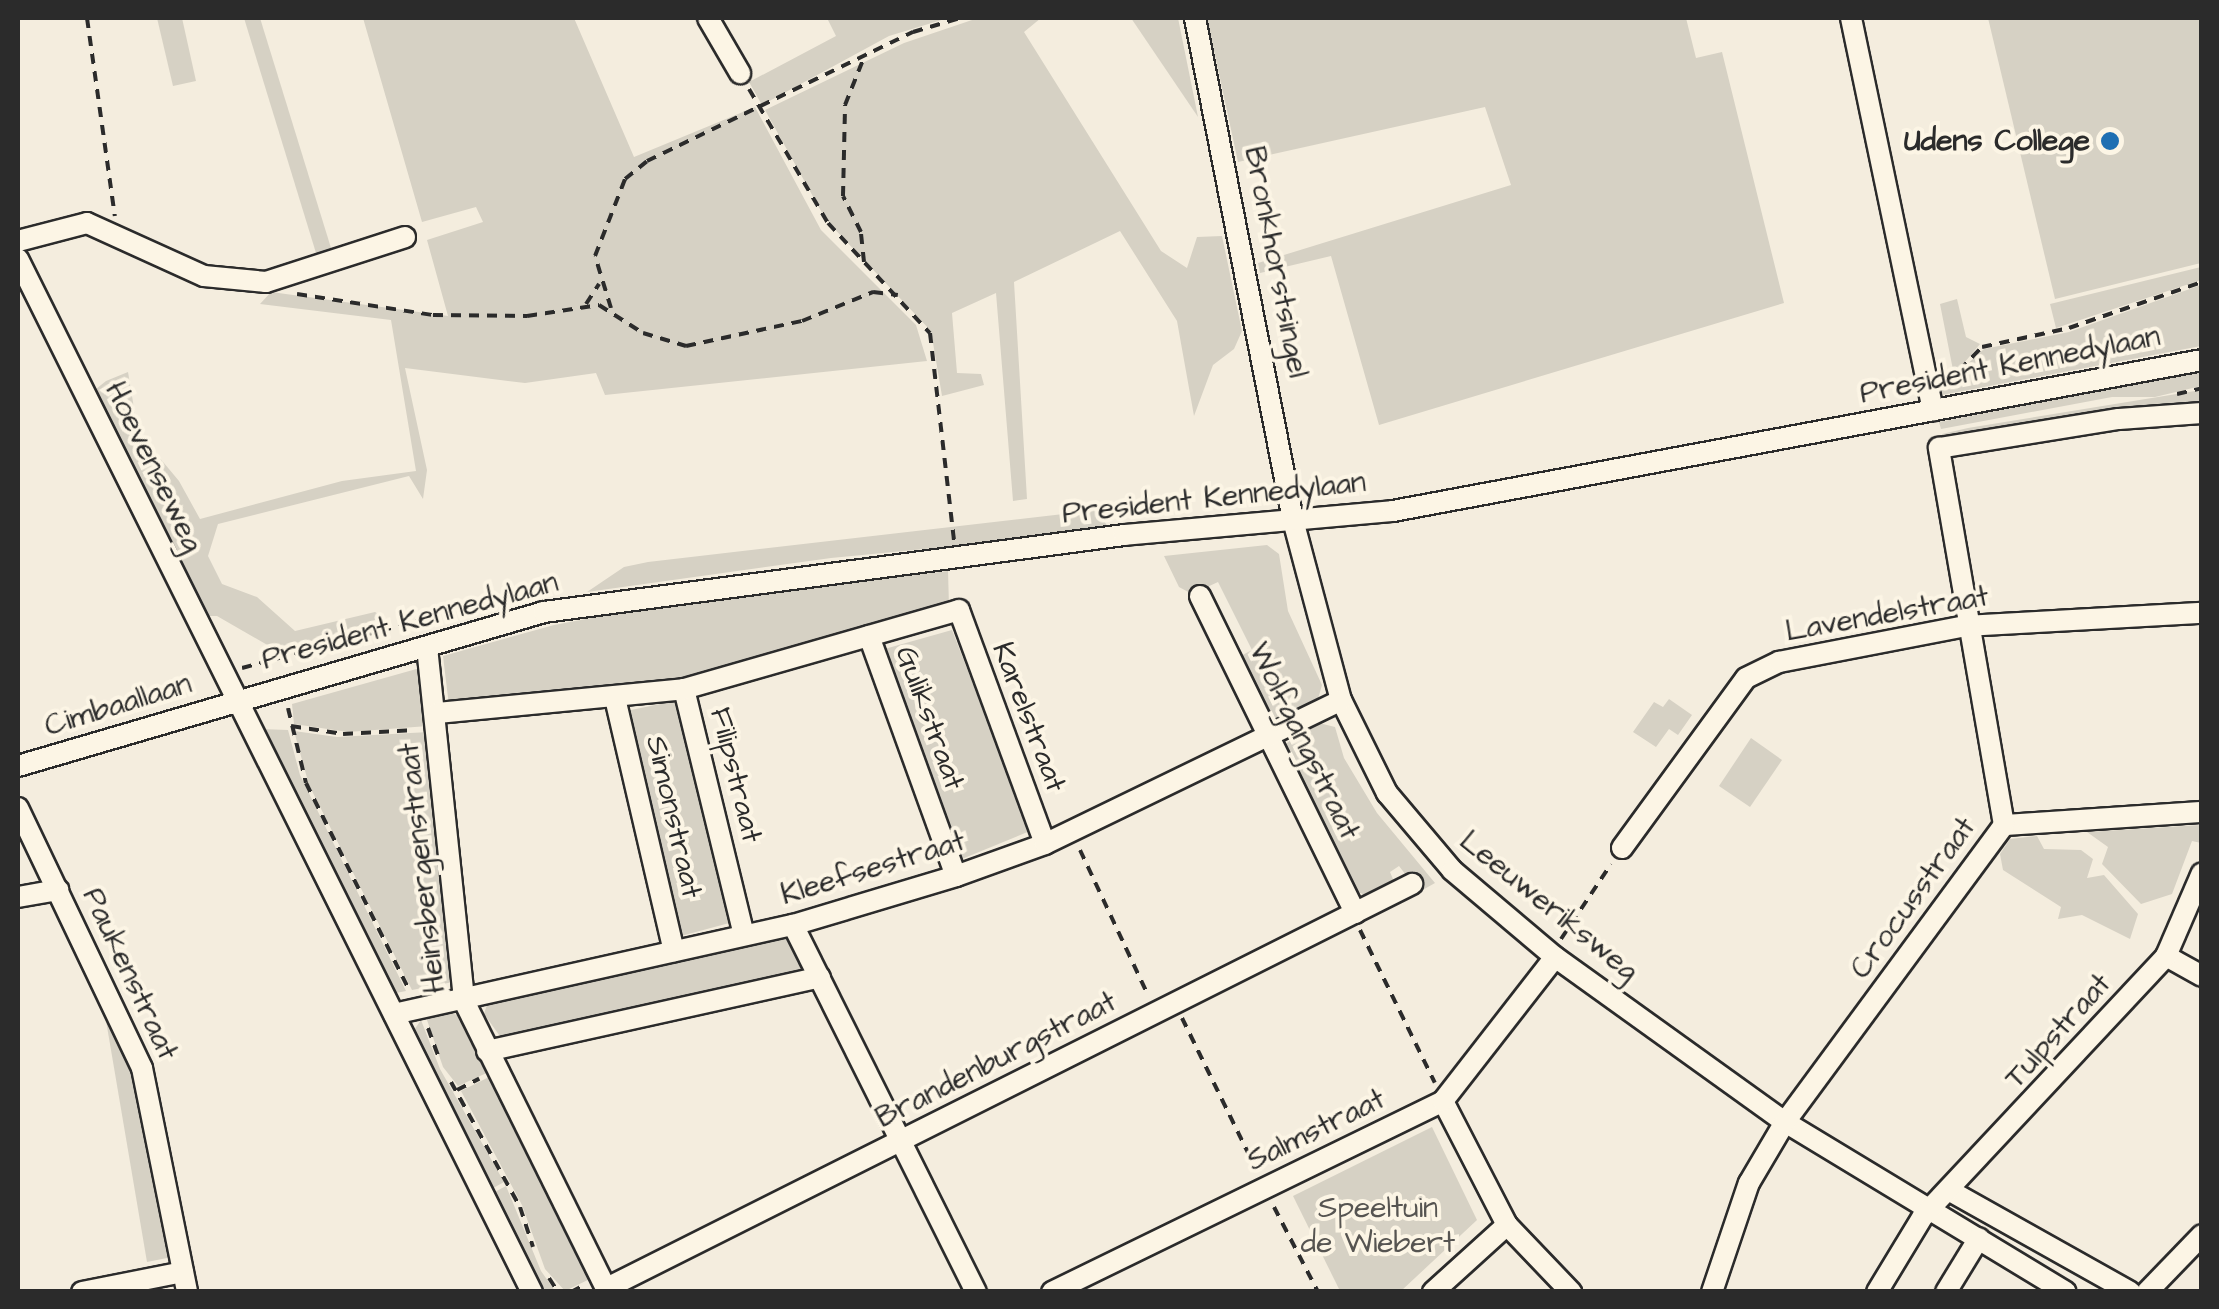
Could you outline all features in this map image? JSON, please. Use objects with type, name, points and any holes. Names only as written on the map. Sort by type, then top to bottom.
[{"type":"street","points":[[708,18],[740,74]]},
{"type":"street","name":"Bronkhorstsingel","points":[[1195,18],[1293,520]]},
{"type":"street","points":[[1851,18],[1934,411]]},
{"type":"street","points":[[18,241],[87,224],[204,276],[278,279],[404,237]]},
{"type":"street","name":"Hoevenseweg","points":[[18,260],[236,700]]},
{"type":"street","name":"President Kennedylaan","points":[[236,700],[544,612],[629,596],[1463,499],[2202,360]]},
{"type":"street","name":"Crocusstraat","points":[[1712,1292],[1749,1183],[1785,1122],[2004,825],[1966,626],[1940,448],[2119,419],[2202,413]]},
{"type":"street","name":"Leeuweriksweg","points":[[1293,520],[1341,700],[1387,793],[1432,851],[1555,957],[1785,1122],[2066,1292]]},
{"type":"street","name":"Wolfgangstraat","points":[[1200,596],[1355,913]]},
{"type":"street","name":"Karelstraat","points":[[869,636],[958,610],[1046,844]]},
{"type":"street","name":"Lavendelstraat","points":[[1622,848],[1746,678],[1779,662],[1966,626],[2202,613]]},
{"type":"street","points":[[438,720],[684,689],[869,636]]},
{"type":"street","name":"Gulikstraat","points":[[869,636],[956,876]]},
{"type":"street","name":"Heinsbergenstraat","points":[[427,647],[438,720],[464,1000],[608,1290]]},
{"type":"street","name":"Filipstraat","points":[[684,689],[744,935]]},
{"type":"street","name":"Simonstraat","points":[[615,698],[674,951]]},
{"type":"street","name":"Heinsbergenstraat","points":[[236,700],[532,1292]]},
{"type":"street","name":"Cimbaallaan","points":[[18,766],[236,700]]},
{"type":"street","name":"Kleefsestraat","points":[[394,1014],[793,925],[956,876],[1046,844],[1341,700]]},
{"type":"street","name":"Paukenstraat","points":[[18,808],[142,1068],[185,1282]]},
{"type":"street","points":[[2004,825],[2202,812]]},
{"type":"street","name":"Tulpstraat","points":[[1931,1209],[1952,1192],[2166,956],[2202,873]]},
{"type":"street","name":"Brandenburgstraat","points":[[608,1290],[1412,884]]},
{"type":"street","points":[[18,898],[58,890]]},
{"type":"street","points":[[793,925],[976,1292]]},
{"type":"street","points":[[2166,956],[2202,976]]},
{"type":"street","name":"Salmstraat","points":[[1052,1292],[1443,1101],[1555,957]]},
{"type":"street","points":[[492,1061],[820,976]]},
{"type":"street","points":[[1443,1101],[1507,1225],[1571,1292]]},
{"type":"street","points":[[1952,1192],[2130,1292]]},
{"type":"street","points":[[1877,1292],[1931,1209]]},
{"type":"street","points":[[1433,1292],[1507,1225]]},
{"type":"street","points":[[2147,1292],[2202,1235]]},
{"type":"street","points":[[1946,1292],[1979,1238]]},
{"type":"street","points":[[82,1292],[185,1282]]},
{"type":"path","points":[[87,18],[119,236]]},
{"type":"path","points":[[586,304],[598,277],[599,238],[625,179],[647,161],[865,55],[960,18]]},
{"type":"path","points":[[864,262],[861,232],[843,196],[846,105],[865,55]]},
{"type":"path","points":[[760,109],[810,198],[930,333],[937,360],[952,517]]},
{"type":"path","points":[[598,277],[612,308],[643,333],[686,346],[802,321],[872,292],[898,295]]},
{"type":"path","points":[[278,279],[295,293],[433,315],[527,316],[586,304],[612,308]]},
{"type":"path","points":[[1932,388],[1952,382],[1982,348],[2070,328],[2202,282]]},
{"type":"path","points":[[222,672],[420,620]]},
{"type":"path","points":[[278,660],[306,783],[457,1090],[520,1207],[539,1260]]},
{"type":"path","points":[[291,726],[343,734],[438,720]]},
{"type":"path","points":[[1071,832],[1318,1292]]},
{"type":"path","points":[[1555,957],[1558,943],[1622,848]]},
{"type":"path","points":[[1355,913],[1443,1101]]},
{"type":"path","points":[[457,1090],[492,1061]]},
{"type":"path","points":[[543,1270],[558,1292]]},
{"type":"green space","points":[[157,18],[182,18],[196,81],[173,86]]},
{"type":"green space","points":[[244,18],[260,18],[331,248],[316,253]]},
{"type":"green space","points":[[363,18],[574,18],[634,157],[755,107],[821,230],[916,325],[927,361],[605,395],[596,373],[525,383],[405,368],[427,470],[423,499],[409,476],[218,524],[208,556],[222,584],[257,597],[295,631],[375,612],[383,617],[283,654],[217,616],[201,616],[91,393],[106,381],[128,372],[138,432],[179,481],[200,519],[342,481],[416,471],[391,320],[260,304],[271,292],[448,316],[427,240],[483,222],[476,207],[422,222]]},
{"type":"green space","points":[[827,18],[948,18],[889,36],[762,105],[749,82],[836,36]]},
{"type":"green space","points":[[978,18],[1041,18],[1024,32],[1161,251],[1187,268],[1197,237],[1222,236],[1242,331],[1234,349],[1213,365],[1194,416],[1177,321],[1120,231],[1014,282],[1027,499],[1013,501],[996,293],[952,313],[957,373],[981,374],[984,385],[942,396],[931,331],[826,220],[765,110],[904,43]]},
{"type":"green space","points":[[1131,18],[1178,18],[1198,117]]},
{"type":"green space","points":[[1207,18],[1686,18],[1696,58],[1722,52],[1784,303],[1379,425],[1331,256],[1260,273],[1258,263],[1511,185],[1485,107],[1238,162]]},
{"type":"green space","name":"Udens College","points":[[1988,18],[2201,18],[2201,263],[2055,299]]},
{"type":"green space","points":[[2201,267],[2201,280],[2056,328],[2050,304]]},
{"type":"green space","points":[[2201,285],[2201,346],[1942,395],[1941,388],[1984,349],[2069,332]]},
{"type":"green space","points":[[1957,299],[1966,337],[1980,344],[1954,375],[1940,304]]},
{"type":"green space","points":[[2201,372],[2201,386],[2155,397],[2112,397],[1941,429],[1939,422]]},
{"type":"green space","points":[[2201,390],[2201,406],[1943,440],[1942,434],[1968,428]]},
{"type":"green space","points":[[1098,510],[1110,531],[831,558],[587,592],[624,567],[648,562]]},
{"type":"green space","points":[[1267,545],[1279,554],[1288,611],[1322,685],[1318,699],[1273,719],[1237,658],[1252,650],[1218,582],[1192,594],[1179,587],[1164,556]]},
{"type":"green space","points":[[948,571],[949,606],[700,680],[449,706],[443,656],[554,625],[655,606]]},
{"type":"green space","points":[[952,630],[1030,831],[957,861],[881,650]]},
{"type":"green space","points":[[420,668],[428,726],[348,732],[294,724],[292,704]]},
{"type":"green space","points":[[1669,699],[1692,715],[1678,735],[1669,729],[1656,747],[1633,732],[1654,702],[1663,707]]},
{"type":"green space","points":[[675,701],[733,922],[681,936],[626,711]]},
{"type":"green space","points":[[1315,722],[1335,727],[1344,758],[1377,813],[1435,883],[1419,892],[1399,866],[1390,872],[1395,884],[1368,896],[1355,891],[1283,746]]},
{"type":"green space","points":[[260,729],[288,730],[300,775],[406,991],[391,994]]},
{"type":"green space","points":[[294,731],[337,737],[429,732],[453,982],[412,990],[309,785]]},
{"type":"green space","points":[[1751,738],[1782,760],[1750,807],[1719,786]]},
{"type":"green space","points":[[2201,825],[2201,843],[2192,841],[2172,894],[2141,904],[2102,864],[2108,847],[2087,832]]},
{"type":"green space","points":[[2037,836],[2044,849],[2081,850],[2093,859],[2087,878],[2104,875],[2138,914],[2130,939],[2082,915],[2058,919],[2061,907],[2003,870],[2000,854],[2010,839]]},
{"type":"green space","points":[[787,936],[804,963],[796,975],[502,1039],[484,1014],[488,1001]]},
{"type":"green space","points":[[102,997],[142,1099],[172,1257],[147,1262]]},
{"type":"green space","points":[[448,1012],[463,1017],[491,1071],[458,1086],[443,1067],[426,1017]]},
{"type":"green space","points":[[421,1020],[440,1069],[504,1182],[488,1191],[412,1033]]},
{"type":"green space","points":[[493,1075],[594,1277],[565,1291],[545,1269],[522,1205],[461,1091]]},
{"type":"green space","name":"Speeltuin de Wiebert","points":[[1432,1127],[1477,1220],[1401,1291],[1340,1291],[1293,1196]]},
{"type":"green space","points":[[506,1186],[541,1271],[555,1291],[538,1291],[489,1195]]},
{"type":"place","name":"Udens College","points":[[2110,141]]}]
